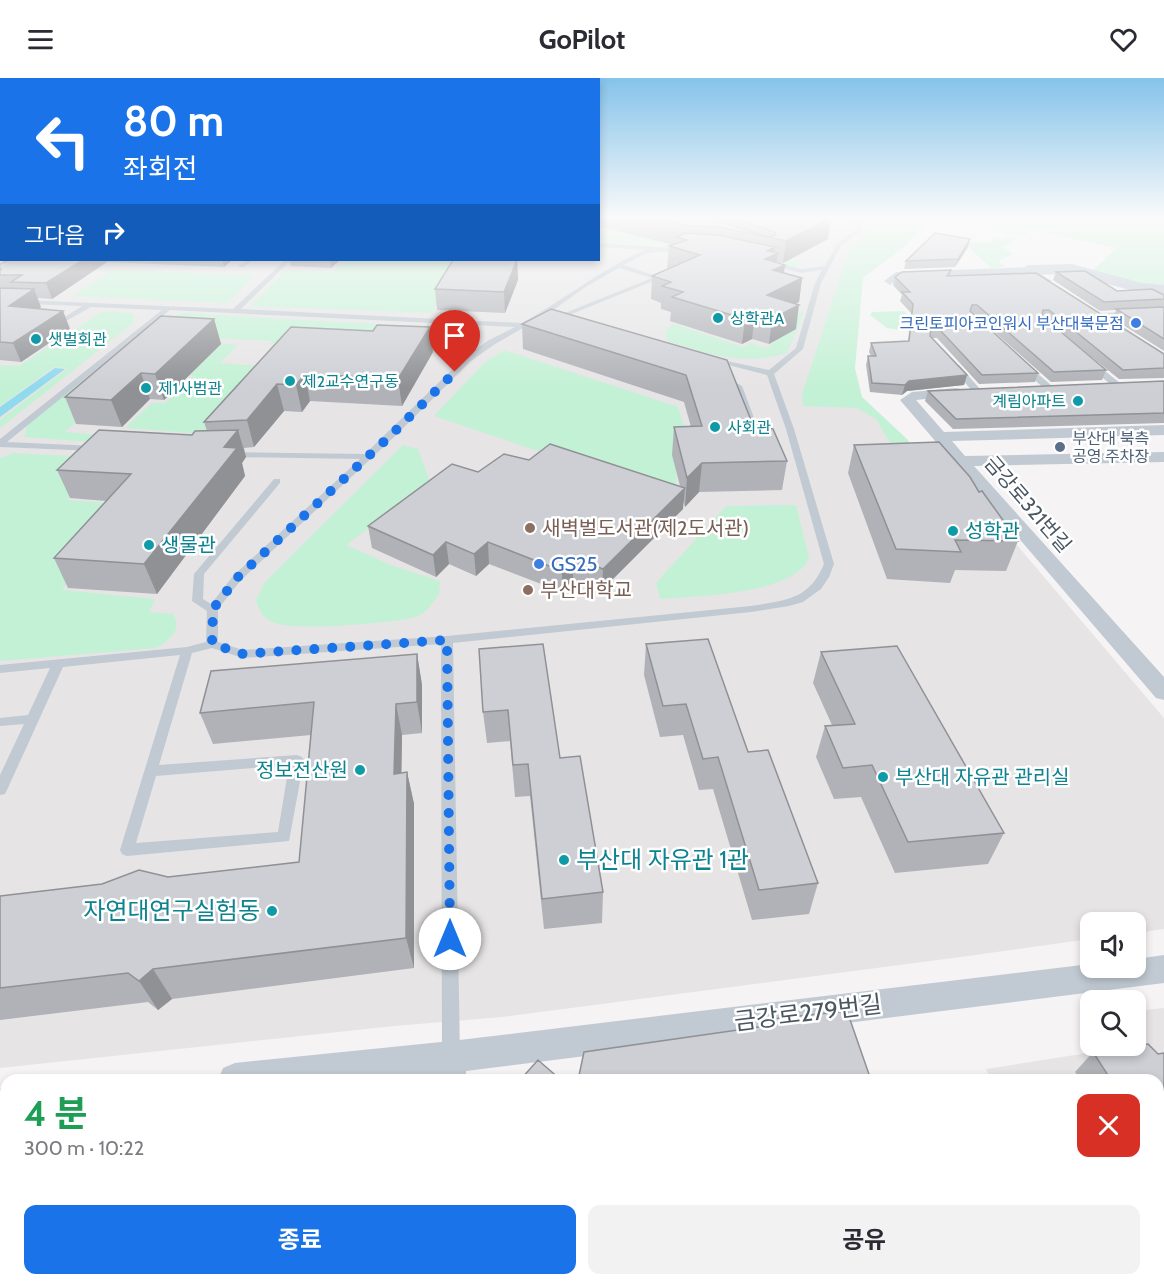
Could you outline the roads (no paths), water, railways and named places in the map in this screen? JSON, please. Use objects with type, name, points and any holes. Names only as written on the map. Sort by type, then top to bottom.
[{"type":"main road","points":[[1095,275],[1141,288],[1164,290]]},
{"type":"street","points":[[890,281],[896,275]]},
{"type":"street","points":[[1037,275],[1061,290]]},
{"type":"street","points":[[1092,312],[1115,328]]},
{"type":"street","points":[[1094,386],[1123,385]]},
{"type":"street","points":[[1025,389],[1071,387]]},
{"type":"street","name":"금강로321번길","points":[[983,391],[943,392],[912,396],[907,400],[1164,692]]},
{"type":"street","points":[[939,437],[1164,430]]},
{"type":"street","points":[[962,461],[1164,456]]},
{"type":"street","name":"금강로279번길","points":[[342,1074],[450,1068],[1164,969]]},
{"type":"lane","points":[[235,311],[272,275]]},
{"type":"lane","points":[[212,644],[213,609],[237,578],[367,457],[468,358],[548,312],[585,285],[603,275]]},
{"type":"lane","points":[[562,316],[658,278],[650,275]]},
{"type":"lane","points":[[807,275],[818,283]]},
{"type":"lane","points":[[770,373],[800,349],[818,283],[823,275]]},
{"type":"lane","points":[[0,301],[523,325]]},
{"type":"lane","points":[[59,323],[89,305]]},
{"type":"lane","points":[[0,443],[169,308]]},
{"type":"lane","points":[[548,312],[573,320]]},
{"type":"lane","points":[[1092,312],[1132,313]]},
{"type":"lane","points":[[703,357],[770,373]]},
{"type":"lane","points":[[1083,357],[1123,385]]},
{"type":"lane","name":"금강로321번길","points":[[947,358],[983,391]]},
{"type":"lane","points":[[1023,364],[1048,388]]},
{"type":"lane","points":[[0,669],[187,651],[212,644],[243,654],[447,640],[751,609],[786,603],[813,593],[824,581],[829,564],[792,456],[790,429],[770,373]]},
{"type":"lane","points":[[710,375],[738,386],[761,448]]},
{"type":"lane","points":[[0,443],[106,449]]},
{"type":"lane","points":[[224,455],[240,452],[367,457]]},
{"type":"lane","points":[[213,609],[197,601],[200,574],[277,481]]},
{"type":"lane","points":[[447,640],[450,1068]]},
{"type":"lane","points":[[152,771],[297,760],[284,837],[127,850],[187,651]]},
{"type":"lane","points":[[0,790],[58,664]]},
{"type":"lane","points":[[0,722],[33,719]]},
{"type":"water","points":[[55,368],[65,369],[0,417],[0,407]]},
{"type":"place","name":"상학관A","points":[[718,318]]},
{"type":"place","name":"크린토피아코인워시 부산대북문점","points":[[1136,323]]},
{"type":"place","name":"샛벌회관","points":[[36,339]]},
{"type":"place","name":"제2교수연구동","points":[[290,381]]},
{"type":"place","name":"제1사범관","points":[[146,388]]},
{"type":"place","name":"계림아파트","points":[[1078,401]]},
{"type":"place","name":"사회관","points":[[715,427]]},
{"type":"place","name":"부산대 북측 공영 주차장","points":[[1060,447]]},
{"type":"place","name":"새벽벌도서관(제2도서관)","points":[[530,528]]},
{"type":"place","name":"성학관","points":[[953,531]]},
{"type":"place","name":"생물관","points":[[149,545]]},
{"type":"place","name":"GS25","points":[[539,564]]},
{"type":"place","name":"부산대학교","points":[[528,590]]},
{"type":"place","name":"정보전산원","points":[[360,770]]},
{"type":"place","name":"부산대 자유관 관리실","points":[[883,777]]},
{"type":"place","name":"부산대 자유관 1관","points":[[564,860]]},
{"type":"place","name":"자연대연구실험동","points":[[272,911]]}]
